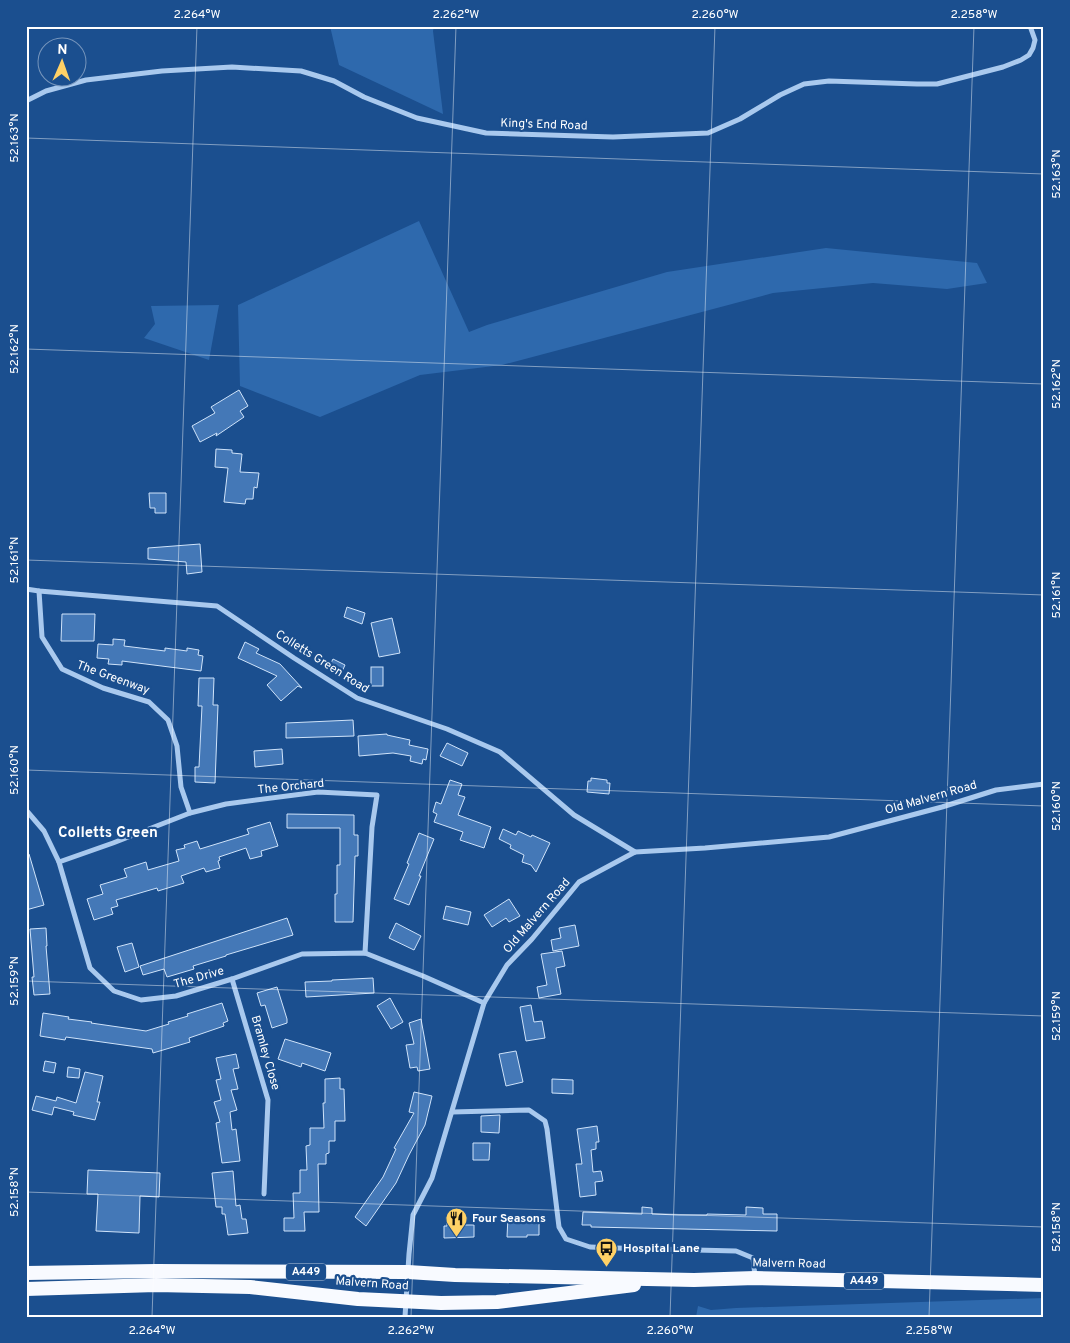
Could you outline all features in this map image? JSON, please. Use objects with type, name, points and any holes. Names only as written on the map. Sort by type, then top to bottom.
[{"type":"highway","name":"Malvern Road","points":[[26,1289],[156,1278],[408,1272],[455,1275],[684,1280],[755,1278],[1044,1285]]},
{"type":"highway","name":"Malvern Road","points":[[26,1273],[156,1278],[358,1299],[441,1303],[497,1302],[684,1280]]},
{"type":"street","name":"King's End Road","points":[[26,101],[46,91],[86,80],[232,67],[301,72],[334,81],[364,97],[417,118],[486,133],[613,137],[708,133],[740,120],[780,95],[804,84],[828,81],[937,84],[1003,67],[1021,60],[1034,48],[1035,40],[1030,26]]},
{"type":"street","name":"Colletts Green Road","points":[[26,589],[217,606],[357,698],[447,729],[500,752],[574,815],[635,852]]},
{"type":"street","name":"The Greenway","points":[[39,591],[42,636],[62,670],[103,688],[149,702],[168,720],[177,746],[181,787],[190,813]]},
{"type":"street","name":"Old Malvern Road","points":[[405,1302],[413,1215],[432,1178],[484,1003],[507,965],[532,939],[579,882],[635,852],[829,837],[942,807],[996,790],[1044,784]]},
{"type":"street","name":"The Orchard","points":[[59,862],[190,813],[226,804],[318,792],[377,795],[372,827],[365,953]]},
{"type":"street","name":"The Drive","points":[[26,810],[44,831],[59,862],[90,968],[114,990],[140,1000],[176,996],[232,979],[302,954],[365,953],[484,1003]]},
{"type":"street","name":"Bramley Close","points":[[232,979],[268,1100],[264,1194]]},
{"type":"street","points":[[452,1112],[530,1110],[545,1121],[558,1227],[566,1239],[590,1247],[736,1251],[753,1258],[755,1278]]},
{"type":"street","points":[[405,1302],[405,1317]]},
{"type":"shaded area","points":[[330,26],[434,26],[433,31],[443,114],[339,65]]},
{"type":"shaded area","points":[[419,221],[469,332],[667,272],[826,248],[977,263],[987,283],[947,289],[873,283],[773,293],[502,365],[420,375],[320,417],[240,386],[238,305]]},
{"type":"shaded area","points":[[219,305],[209,360],[144,338],[155,324],[151,306]]},
{"type":"shaded area","points":[[1044,1298],[1044,1317],[696,1317],[698,1306],[711,1310]]},
{"type":"building","points":[[239,390],[248,406],[240,411],[244,417],[216,436],[217,433],[200,442],[192,426],[215,413],[211,407]]},
{"type":"building","points":[[216,449],[232,450],[232,453],[242,454],[240,472],[259,473],[257,488],[254,487],[253,499],[246,499],[245,504],[224,502],[228,468],[215,467]]},
{"type":"building","points":[[149,493],[166,493],[166,513],[155,513],[155,508],[150,508]]},
{"type":"building","points":[[200,544],[202,572],[187,574],[186,562],[148,559],[148,548]]},
{"type":"building","points":[[347,607],[365,613],[362,624],[344,617]]},
{"type":"building","points":[[62,614],[95,614],[94,641],[61,641]]},
{"type":"building","points":[[392,618],[400,653],[379,657],[371,623]]},
{"type":"building","points":[[113,639],[125,640],[124,646],[165,651],[165,648],[187,651],[187,648],[199,650],[198,655],[203,656],[201,671],[122,661],[122,665],[108,664],[109,659],[97,658],[98,644],[113,645]]},
{"type":"building","points":[[245,642],[259,649],[256,653],[280,664],[302,688],[298,686],[281,701],[267,685],[277,676],[238,658]]},
{"type":"building","points":[[333,659],[345,665],[341,674],[329,667]]},
{"type":"building","points":[[371,667],[383,667],[383,686],[371,686]]},
{"type":"building","points":[[199,678],[214,678],[213,705],[218,705],[215,783],[195,782],[195,767],[199,767],[202,706],[198,706]]},
{"type":"building","points":[[353,720],[354,736],[286,738],[286,723]]},
{"type":"building","points":[[387,734],[410,740],[409,745],[428,749],[426,760],[423,759],[422,764],[410,761],[411,756],[393,753],[359,756],[358,736]]},
{"type":"building","points":[[447,743],[468,753],[462,766],[440,756]]},
{"type":"building","points":[[282,749],[283,764],[255,767],[254,751]]},
{"type":"building","points":[[591,778],[607,780],[607,783],[610,783],[609,794],[587,792],[588,781],[591,781]]},
{"type":"building","points":[[450,780],[462,784],[458,795],[465,797],[458,815],[491,827],[484,848],[460,840],[463,832],[434,822],[437,814],[433,812],[436,802],[441,804]]},
{"type":"building","points":[[287,814],[354,815],[354,835],[358,835],[358,856],[355,856],[353,922],[335,922],[337,865],[340,865],[340,828],[287,828]]},
{"type":"building","points":[[270,822],[278,846],[261,851],[262,856],[250,859],[246,848],[219,857],[220,868],[206,872],[204,868],[181,876],[184,883],[158,891],[157,888],[116,900],[118,906],[111,908],[113,914],[94,920],[87,899],[103,894],[100,885],[127,877],[124,869],[146,862],[148,870],[179,861],[176,850],[185,848],[184,845],[197,841],[200,849],[249,834],[247,829]]},
{"type":"building","points":[[503,829],[516,835],[518,831],[531,837],[532,835],[550,843],[536,872],[531,865],[522,862],[524,855],[510,848],[511,845],[499,839]]},
{"type":"building","points":[[419,833],[434,839],[409,905],[394,899],[409,864],[407,863]]},
{"type":"building","points":[[26,854],[29,854],[44,905],[26,910]]},
{"type":"building","points":[[509,899],[520,916],[509,922],[506,918],[492,927],[484,915]]},
{"type":"building","points":[[446,906],[471,912],[468,925],[443,919]]},
{"type":"building","points":[[287,918],[293,935],[193,966],[194,969],[167,977],[164,969],[143,975],[140,966]]},
{"type":"building","points":[[396,923],[421,936],[414,950],[389,938]]},
{"type":"building","points":[[575,925],[579,946],[553,951],[551,940],[561,938],[559,928]]},
{"type":"building","points":[[46,928],[50,994],[34,995],[30,929]]},
{"type":"building","points":[[132,943],[139,967],[125,972],[117,947]]},
{"type":"building","points":[[562,951],[565,966],[556,968],[561,994],[539,998],[537,987],[547,985],[541,954]]},
{"type":"building","points":[[373,978],[374,993],[306,997],[305,982]]},
{"type":"building","points":[[277,987],[287,1023],[272,1028],[265,1005],[261,1006],[257,993]]},
{"type":"building","points":[[390,998],[403,1022],[391,1029],[377,1006]]},
{"type":"building","points":[[222,1003],[228,1021],[223,1023],[224,1026],[189,1038],[190,1042],[153,1053],[152,1049],[66,1037],[65,1040],[40,1036],[43,1013],[69,1017],[68,1019],[146,1031],[169,1024],[168,1022],[188,1016],[187,1014]]},
{"type":"building","points":[[531,1005],[534,1022],[542,1021],[545,1038],[526,1041],[520,1007]]},
{"type":"building","points":[[421,1019],[430,1069],[418,1071],[417,1067],[410,1068],[406,1045],[414,1044],[409,1023]]},
{"type":"building","points":[[285,1039],[331,1053],[325,1071],[302,1063],[301,1067],[278,1059]]},
{"type":"building","points":[[516,1051],[523,1082],[506,1086],[499,1054]]},
{"type":"building","points":[[236,1054],[239,1068],[233,1069],[238,1089],[231,1090],[237,1110],[230,1112],[232,1130],[236,1129],[240,1161],[222,1163],[216,1123],[220,1122],[214,1102],[221,1100],[216,1080],[221,1079],[216,1058]]},
{"type":"building","points":[[45,1061],[56,1063],[54,1073],[43,1071]]},
{"type":"building","points":[[68,1067],[80,1069],[79,1078],[67,1077]]},
{"type":"building","points":[[85,1072],[103,1076],[97,1102],[100,1102],[95,1120],[73,1115],[74,1112],[54,1107],[52,1115],[32,1110],[36,1096],[56,1101],[57,1097],[76,1103]]},
{"type":"building","points":[[340,1078],[340,1089],[344,1089],[345,1121],[335,1121],[335,1141],[329,1141],[329,1153],[326,1154],[326,1164],[318,1164],[319,1212],[304,1212],[305,1231],[284,1231],[284,1218],[294,1218],[293,1193],[300,1193],[300,1170],[307,1170],[306,1146],[310,1145],[310,1128],[324,1128],[323,1103],[325,1103],[325,1079]]},
{"type":"building","points":[[552,1079],[573,1080],[573,1094],[552,1093]]},
{"type":"building","points":[[414,1092],[432,1096],[425,1125],[396,1183],[366,1226],[355,1217],[383,1177],[396,1149],[394,1148],[414,1113],[409,1112]]},
{"type":"building","points":[[500,1115],[499,1133],[481,1132],[481,1116]]},
{"type":"building","points":[[597,1126],[599,1142],[596,1142],[596,1149],[591,1150],[593,1172],[601,1171],[603,1181],[595,1182],[596,1195],[580,1197],[576,1164],[582,1164],[577,1129]]},
{"type":"building","points":[[473,1143],[490,1143],[489,1160],[473,1160]]},
{"type":"building","points":[[88,1170],[160,1173],[159,1197],[140,1196],[139,1233],[96,1231],[98,1194],[87,1194]]},
{"type":"building","points":[[233,1171],[236,1206],[240,1205],[242,1219],[246,1219],[248,1233],[228,1235],[222,1207],[216,1207],[212,1173]]},
{"type":"building","points":[[642,1207],[652,1208],[652,1214],[679,1215],[746,1215],[746,1207],[763,1208],[763,1214],[777,1214],[777,1231],[591,1227],[591,1225],[582,1225],[583,1212],[642,1214]]},
{"type":"building","points":[[447,1214],[458,1214],[458,1225],[474,1225],[474,1237],[444,1238]]},
{"type":"building","points":[[508,1217],[539,1218],[539,1235],[507,1237]]},
{"type":"place","name":"Four Seasons","points":[[456,1238]]},
{"type":"place","name":"Hospital Lane","points":[[607,1268]]},
{"type":"district","name":"Colletts Green","points":[[108,833]]}]
